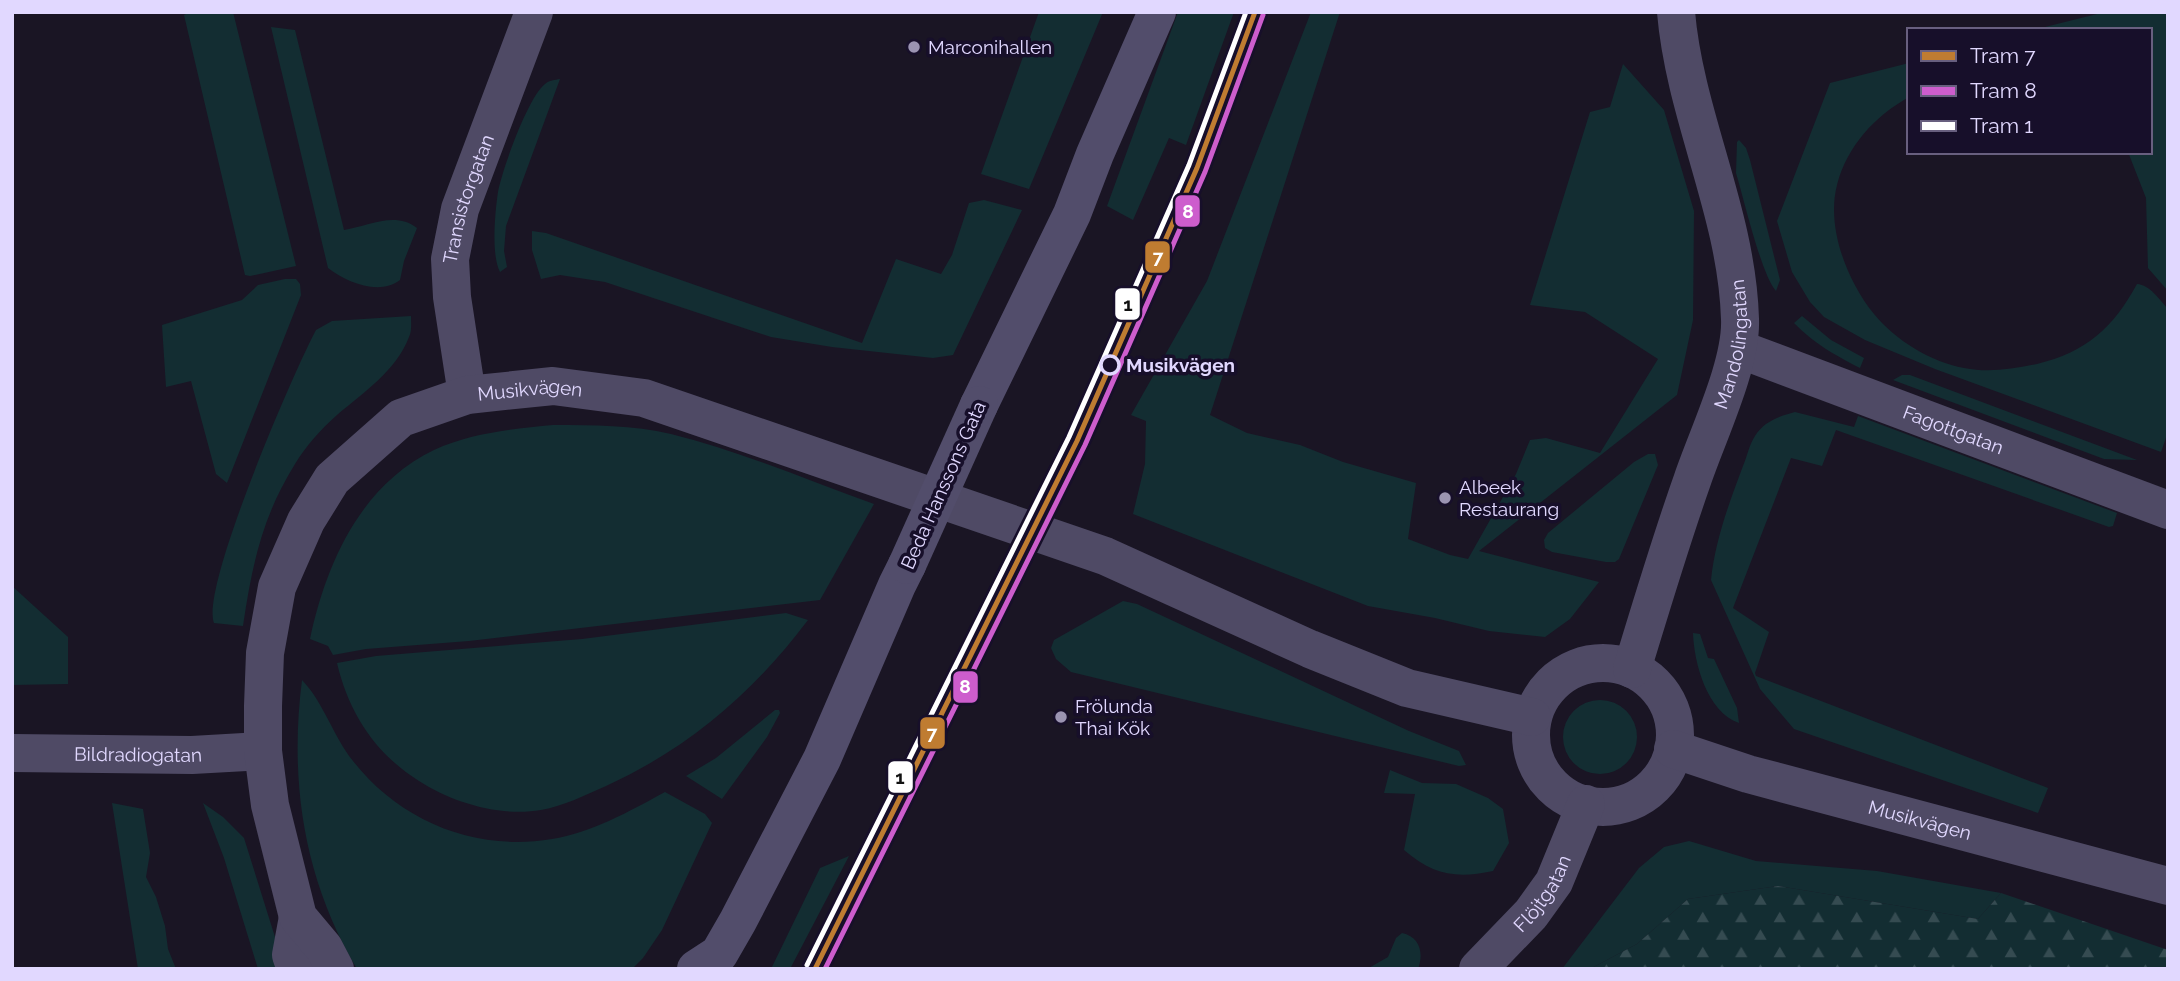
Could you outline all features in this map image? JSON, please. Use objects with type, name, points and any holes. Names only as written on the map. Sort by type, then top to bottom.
[{"type":"street","name":"Transistorgatan","points":[[467,395],[452,297],[450,259],[460,209],[534,12]]},
{"type":"street","name":"Beda Hanssons Gata","points":[[711,964],[822,759],[979,405],[1072,214],[1094,154],[1157,12]]},
{"type":"street","name":"Mandolingatan","points":[[1632,669],[1691,484],[1738,349],[1741,322],[1738,284],[1727,225],[1678,38],[1676,12]]},
{"type":"street","name":"Fagottgatan","points":[[1738,349],[2168,510]]},
{"type":"street","name":"Musikvägen","points":[[296,969],[290,955],[298,917],[270,805],[263,751],[265,653],[277,587],[306,522],[332,479],[401,418],[467,395],[553,386],[644,398],[1105,556],[1310,649],[1407,688],[1532,717]]},
{"type":"street","points":[[1597,663],[1632,669],[1654,685],[1669,708],[1673,721],[1673,749],[1668,765],[1641,795],[1618,805],[1586,804],[1571,799],[1557,790],[1542,772],[1532,749],[1532,717],[1539,701],[1550,686],[1571,670],[1597,663]]},
{"type":"street","name":"Musikvägen","points":[[1673,749],[1748,774],[2168,886]]},
{"type":"street","name":"Bildradiogatan","points":[[12,753],[192,755],[263,751]]},
{"type":"street","name":"Flöjtgatan","points":[[1478,969],[1531,914],[1554,882],[1586,804]]},
{"type":"street","name":"Musikvägen","points":[[298,917],[324,948],[335,969]]},
{"type":"green space","points":[[190,12],[233,12],[296,266],[245,275],[184,15]]},
{"type":"green space","points":[[1039,12],[1103,12],[1029,189],[981,174]]},
{"type":"green space","points":[[1178,12],[1234,12],[1186,145],[1169,138],[1133,220],[1107,206]]},
{"type":"green space","points":[[1311,12],[1340,12],[1210,415],[1247,433],[1300,445],[1343,462],[1416,483],[1408,539],[1450,555],[1468,559],[1516,474],[1530,440],[1546,438],[1600,453],[1658,359],[1585,312],[1530,305],[1590,112],[1610,107],[1623,64],[1664,110],[1694,211],[1693,320],[1677,395],[1479,551],[1599,582],[1570,619],[1545,637],[1489,631],[1368,606],[1133,514],[1145,464],[1146,421],[1131,415],[1207,281]]},
{"type":"green space","points":[[2105,12],[2168,12],[2168,291],[2148,268],[2146,198],[2129,154],[2152,154],[2152,28],[2041,28]]},
{"type":"green space","points":[[271,27],[295,30],[344,230],[391,220],[409,223],[417,228],[404,261],[400,280],[392,285],[363,285],[328,268]]},
{"type":"green space","points":[[1907,64],[1907,98],[1885,113],[1855,145],[1842,171],[1834,201],[1834,218],[1841,253],[1855,286],[1874,314],[1903,341],[1939,361],[1964,368],[2010,369],[2054,359],[2084,345],[2108,325],[2137,284],[2142,285],[2154,293],[2168,309],[2168,432],[2161,452],[1935,369],[1865,340],[1824,317],[1810,302],[1792,272],[1777,221],[1830,83]]},
{"type":"green space","points":[[560,79],[506,226],[504,251],[507,267],[500,272],[495,255],[495,222],[498,192],[505,168],[524,118],[538,91],[548,82]]},
{"type":"green space","points":[[1739,140],[1746,148],[1750,160],[1780,280],[1776,291],[1759,253],[1736,173]]},
{"type":"green space","points":[[984,200],[1022,210],[953,355],[933,358],[771,337],[605,282],[560,275],[541,279],[532,250],[532,231],[546,233],[862,343],[896,259],[941,274],[952,255],[969,203]]},
{"type":"green space","points":[[296,279],[300,284],[301,295],[227,483],[216,474],[191,381],[166,387],[162,325],[242,300],[258,285]]},
{"type":"green space","points":[[411,316],[410,335],[396,360],[309,444],[284,484],[266,522],[260,542],[243,626],[214,623],[213,602],[234,526],[270,431],[316,330],[332,321]]},
{"type":"green space","points":[[1802,316],[1831,340],[1864,358],[1860,368],[1825,348],[1794,323]]},
{"type":"green space","points":[[1902,375],[1910,375],[2137,460],[2104,459],[1893,380]]},
{"type":"green space","points":[[1795,412],[1854,427],[1858,416],[2117,513],[2113,526],[2109,527],[1836,430],[1822,466],[1791,458],[1733,608],[1769,632],[1756,676],[2048,788],[2038,813],[1794,729],[1760,689],[1711,580],[1723,522],[1753,440],[1768,423]]},
{"type":"green space","points":[[553,425],[628,427],[671,434],[748,457],[874,504],[820,600],[469,641],[366,649],[333,655],[328,646],[310,639],[326,582],[337,555],[367,505],[386,484],[408,465],[448,444],[492,433]]},
{"type":"green space","points":[[1648,454],[1655,454],[1658,465],[1619,559],[1606,562],[1552,552],[1545,548],[1544,540],[1548,533],[1634,462]]},
{"type":"green space","points":[[12,586],[68,637],[68,684],[12,685]]},
{"type":"green space","points":[[1123,601],[1137,604],[1409,731],[1459,751],[1466,765],[1459,766],[1071,672],[1056,659],[1051,648],[1054,640]]},
{"type":"green space","points":[[786,613],[808,620],[742,695],[692,736],[636,771],[606,786],[558,806],[526,812],[494,810],[462,802],[432,789],[404,770],[366,731],[349,699],[337,663],[376,656],[582,639]]},
{"type":"green space","points":[[1693,633],[1700,634],[1708,658],[1714,659],[1737,708],[1739,723],[1718,709],[1704,685],[1696,658]]},
{"type":"green space","points":[[302,680],[346,751],[372,782],[416,815],[468,836],[523,842],[567,836],[596,827],[665,792],[705,814],[712,823],[662,930],[643,958],[632,969],[357,969],[324,901],[305,829],[298,756]]},
{"type":"green space","points":[[1600,700],[1614,703],[1626,711],[1634,723],[1637,737],[1634,751],[1626,763],[1614,771],[1600,774],[1586,771],[1574,763],[1566,751],[1563,737],[1566,723],[1574,711],[1586,703]]},
{"type":"green space","points":[[775,710],[780,713],[767,737],[722,799],[686,776],[716,758]]},
{"type":"green space","points":[[1390,770],[1422,783],[1456,784],[1488,798],[1503,809],[1509,843],[1493,871],[1468,875],[1446,873],[1425,865],[1404,850],[1415,794],[1384,793]]},
{"type":"green space","points":[[112,803],[143,809],[150,853],[146,877],[156,897],[165,926],[168,949],[176,969],[138,969]]},
{"type":"green space","points":[[203,803],[223,817],[244,838],[285,969],[258,969],[224,858]]},
{"type":"green space","points":[[1689,841],[1756,861],[1877,871],[2001,893],[1978,919],[1778,886],[1688,899],[1637,944],[1590,969],[1562,969],[1639,868],[1664,847]]},
{"type":"green space","points":[[849,856],[790,969],[771,969],[820,868]]},
{"type":"green space","points":[[1778,886],[1978,919],[2001,893],[2168,950],[2168,969],[1590,969],[1637,944],[1688,899]]},
{"type":"green space","points":[[1402,933],[1413,938],[1419,946],[1421,957],[1418,969],[1367,969],[1388,957],[1396,938]]},
{"type":"tram line","name":"1","points":[[807,965],[1069,437],[1189,165],[1246,12]]},
{"type":"tram line","name":"7","points":[[815,969],[1077,441],[1197,168],[1255,12]]},
{"type":"tram line","name":"8","points":[[825,969],[1085,445],[1205,172],[1263,15]]},
{"type":"place","name":"Marconihallen","points":[[914,47]]},
{"type":"place","name":"Musikvägen","points":[[1110,365]]},
{"type":"place","name":"Albeek Restaurang","points":[[1445,498]]},
{"type":"place","name":"Frölunda Thai Kök","points":[[1061,717]]}]
